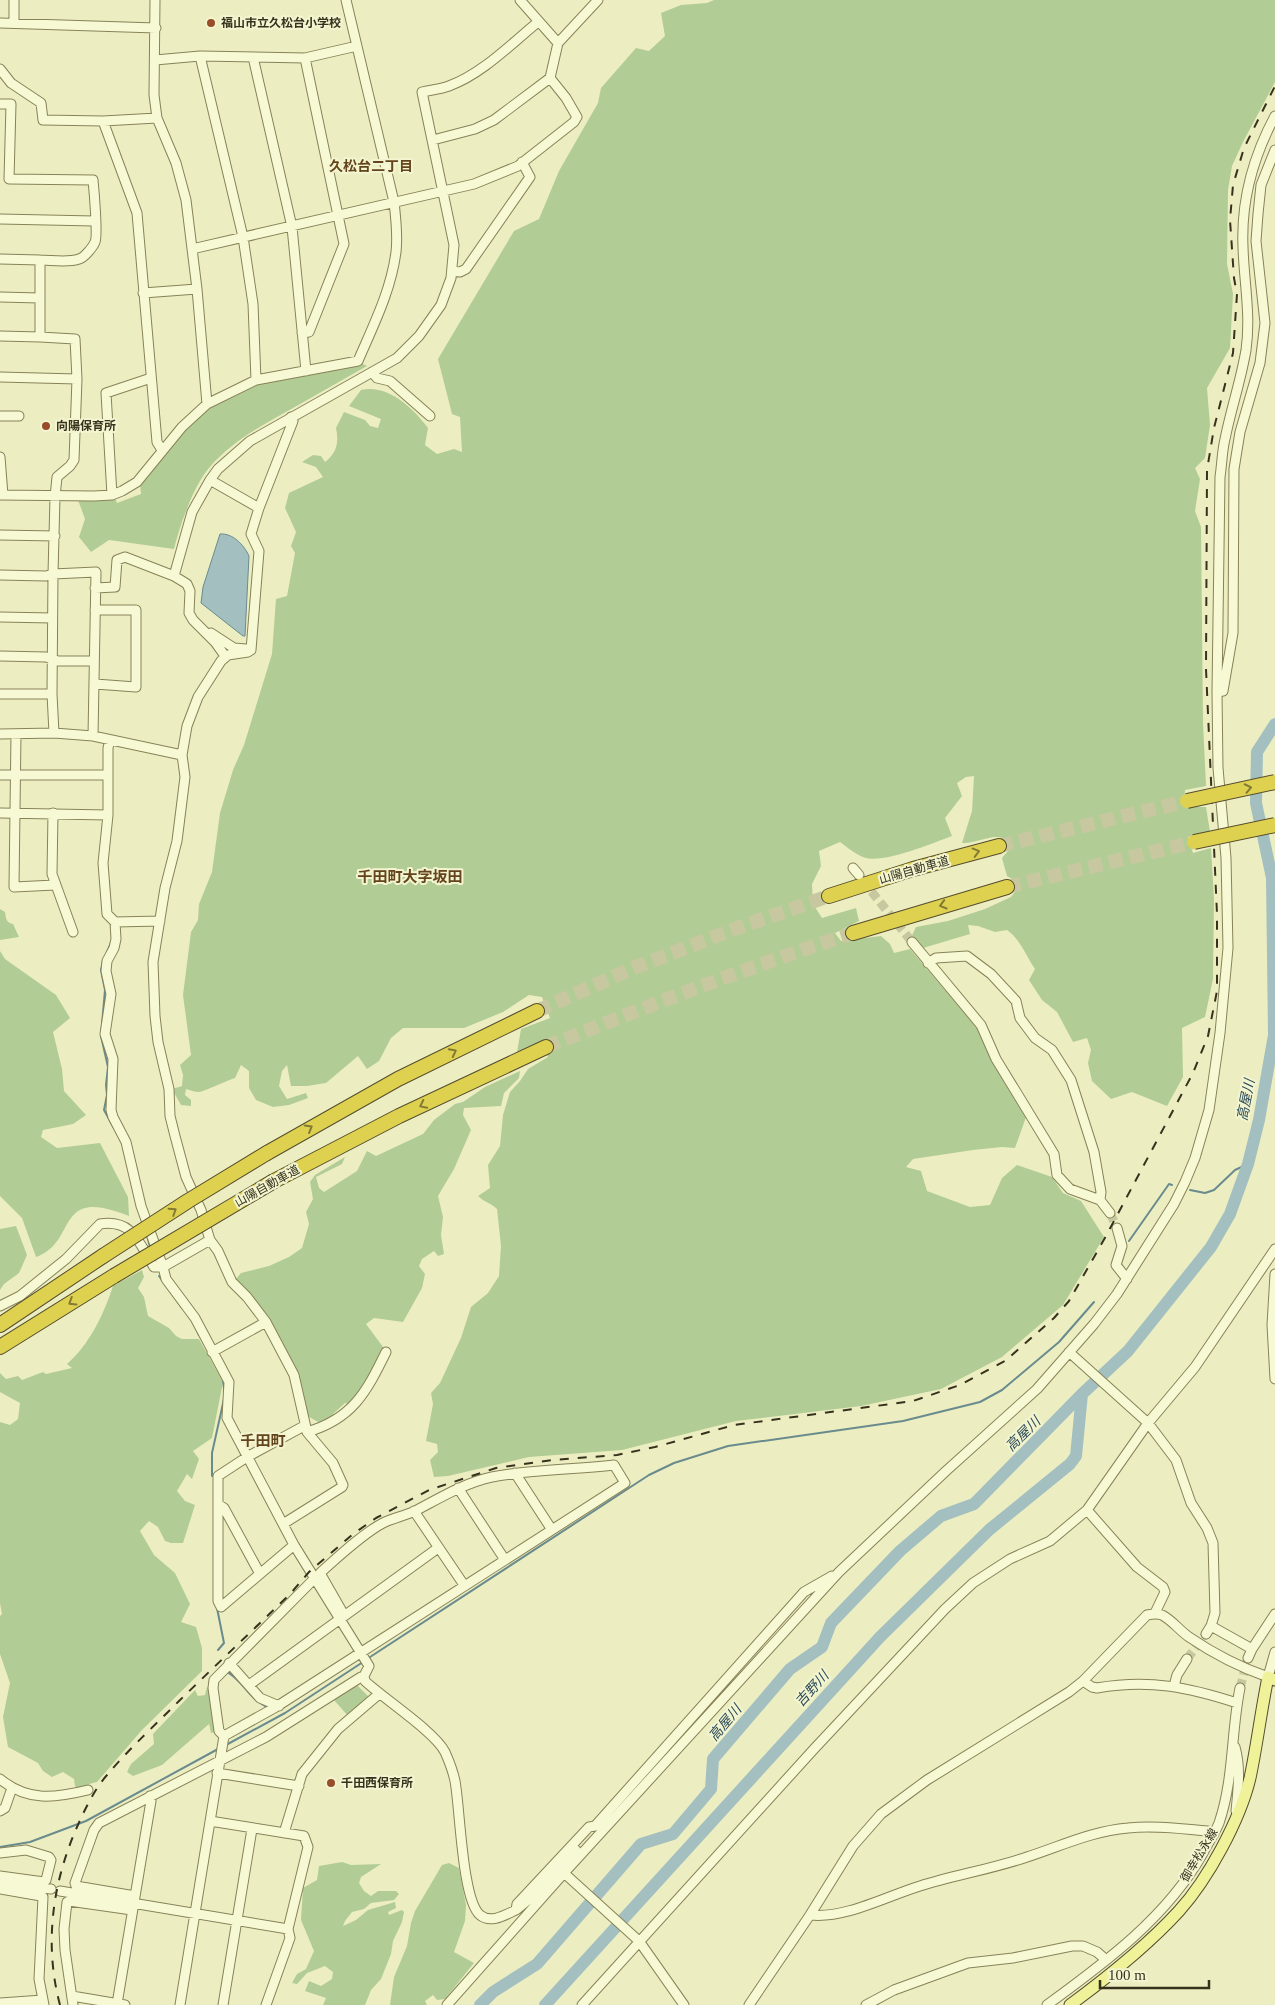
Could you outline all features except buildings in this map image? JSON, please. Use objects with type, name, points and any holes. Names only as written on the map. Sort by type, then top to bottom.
[{"type":"highway","points":[[1187,802],[1275,782]]},
{"type":"highway","points":[[1194,842],[1275,825]]},
{"type":"highway","name":"山陽自動車道","points":[[828,896],[913,869],[999,846]]},
{"type":"highway","points":[[853,933],[1007,887]]},
{"type":"highway","points":[[0,1325],[188,1201],[267,1153],[398,1079],[537,1011]]},
{"type":"highway","name":"山陽自動車道","points":[[0,1347],[114,1276],[274,1182],[399,1116],[546,1047]]},
{"type":"main road","name":"御幸松永線","points":[[1070,2005],[1158,1932],[1180,1910],[1201,1882],[1236,1819],[1250,1778],[1271,1679]]},
{"type":"street","points":[[14,0],[14,23]]},
{"type":"street","points":[[155,0],[154,96],[158,118],[182,180],[186,200],[197,289],[207,404]]},
{"type":"street","points":[[0,457],[2,495],[112,495],[137,482],[182,427],[207,404],[256,380],[358,362],[385,298],[392,274],[397,236],[394,202],[346,0]]},
{"type":"street","points":[[520,0],[558,43]]},
{"type":"street","points":[[433,140],[475,129],[494,120],[550,78],[558,43],[598,0]]},
{"type":"street","points":[[174,576],[192,512],[218,469],[250,442],[291,416],[396,358],[419,336],[441,305],[452,271],[454,245],[422,92],[449,86],[462,80],[538,22]]},
{"type":"street","points":[[0,23],[156,28]]},
{"type":"street","points":[[155,60],[200,56],[305,58],[357,46]]},
{"type":"street","points":[[200,56],[243,237],[253,304],[256,380]]},
{"type":"street","points":[[253,57],[292,226],[306,371]]},
{"type":"street","points":[[302,333],[309,332],[344,244],[305,58]]},
{"type":"street","points":[[0,68],[11,83],[41,103],[43,120],[103,121],[158,118]]},
{"type":"street","points":[[192,249],[490,179],[522,162],[574,122],[577,117],[550,78]]},
{"type":"street","points":[[0,104],[11,104],[11,139],[5,179],[93,180],[96,232],[95,243],[81,259],[72,261],[0,259]]},
{"type":"street","points":[[447,2005],[561,1871],[839,1572],[946,1471],[1013,1412],[1037,1389],[1070,1352],[1094,1324],[1128,1278],[1174,1204],[1195,1158],[1210,1110],[1228,948],[1229,902],[1218,768],[1217,692],[1220,477],[1224,442],[1246,351],[1249,318],[1242,224],[1249,180],[1255,161],[1275,116]]},
{"type":"street","points":[[103,121],[137,213],[157,442],[162,450]]},
{"type":"street","points":[[0,139],[11,139]]},
{"type":"street","points":[[1217,692],[1223,690],[1233,633],[1234,469],[1240,432],[1260,363],[1265,323],[1256,241],[1261,185],[1275,150]]},
{"type":"street","points":[[452,271],[460,272],[466,268],[530,176],[522,162]]},
{"type":"street","points":[[0,219],[94,221]]},
{"type":"street","points":[[40,260],[40,337]]},
{"type":"street","points":[[143,293],[197,289]]},
{"type":"street","points":[[0,297],[39,298]]},
{"type":"street","points":[[0,336],[75,339],[77,379],[74,460],[70,466],[57,476],[55,496],[51,659],[54,733]]},
{"type":"street","points":[[372,372],[377,378],[390,382],[430,416]]},
{"type":"street","points":[[0,377],[77,379]]},
{"type":"street","points":[[112,495],[106,392],[151,378]]},
{"type":"street","points":[[0,416],[18,416]]},
{"type":"street","points":[[251,650],[259,551],[251,534],[259,508],[293,421],[291,416]]},
{"type":"street","points":[[210,480],[259,508]]},
{"type":"street","points":[[0,535],[55,536]]},
{"type":"street","points":[[95,588],[115,587],[117,560],[124,557],[174,576],[187,584],[190,591],[190,613],[193,620],[208,634],[225,656]]},
{"type":"street","points":[[0,575],[46,576],[96,572],[93,736]]},
{"type":"street","points":[[95,610],[136,610],[136,687],[95,684]]},
{"type":"street","points":[[0,617],[52,618]]},
{"type":"street","points":[[208,634],[210,632],[234,648],[251,650]]},
{"type":"street","points":[[251,650],[225,656],[198,697],[187,726],[182,755],[185,777],[178,832],[153,962],[154,1016],[169,1089],[170,1116],[186,1177],[210,1240],[218,1251],[232,1282],[247,1296],[266,1322],[294,1376],[305,1429],[333,1463],[343,1485],[283,1524]]},
{"type":"street","points":[[0,656],[46,657],[58,661],[94,661]]},
{"type":"street","points":[[0,694],[52,694]]},
{"type":"street","points":[[0,734],[54,733],[93,736],[182,755]]},
{"type":"street","points":[[16,734],[14,887],[55,885]]},
{"type":"street","points":[[110,740],[107,775],[108,815],[103,863],[107,914],[115,922],[116,939],[114,948],[107,961],[106,971],[111,994],[106,1034],[113,1059],[112,1117],[126,1142],[141,1206],[166,1279],[195,1318],[229,1382],[227,1418],[294,1545],[314,1579],[342,1617]]},
{"type":"street","points":[[0,774],[107,775]]},
{"type":"street","points":[[0,813],[108,815]]},
{"type":"street","points":[[53,813],[52,874],[73,932]]},
{"type":"street","points":[[115,922],[160,921]]},
{"type":"street","points":[[912,942],[981,1025],[996,1059],[1054,1154],[1057,1174],[1070,1189],[1100,1200],[1110,1214]]},
{"type":"street","points":[[928,963],[936,958],[967,956],[992,974],[1016,1001],[1020,1018],[1035,1038],[1052,1050],[1071,1080],[1094,1152],[1101,1192],[1100,1200]]},
{"type":"street","points":[[0,1306],[20,1296],[66,1259],[100,1224],[117,1223],[128,1228],[154,1267],[163,1267],[210,1240]]},
{"type":"street","points":[[1117,1228],[1122,1246],[1116,1265],[1128,1278]]},
{"type":"street","points":[[582,2005],[814,1748],[945,1609],[973,1583],[1010,1559],[1050,1541],[1087,1510],[1147,1422],[1195,1367],[1275,1249]]},
{"type":"street","points":[[1275,1274],[1272,1325],[1275,1379]]},
{"type":"street","points":[[212,1352],[266,1322]]},
{"type":"street","points":[[294,1545],[221,1608],[218,1601],[218,1476],[247,1457],[305,1429],[324,1427],[340,1418],[355,1405],[370,1384],[386,1352]]},
{"type":"street","points":[[1070,1352],[1147,1422],[1176,1460],[1191,1503],[1214,1543],[1215,1614],[1212,1626],[1206,1634]]},
{"type":"street","points":[[134,1903],[76,1886],[75,1883],[94,1830],[99,1823],[221,1757],[276,1731],[364,1676],[369,1666],[363,1655],[342,1617],[320,1573],[344,1551],[381,1524],[414,1511],[458,1488],[491,1477],[515,1473],[579,1470],[614,1465],[625,1484],[464,1585],[363,1655],[223,1739]]},
{"type":"street","points":[[515,1473],[552,1530]]},
{"type":"street","points":[[458,1488],[505,1560]]},
{"type":"street","points":[[218,1504],[224,1508],[260,1574]]},
{"type":"street","points":[[1087,1510],[1137,1567],[1164,1587],[1165,1592],[1155,1613]]},
{"type":"street","points":[[414,1511],[464,1585]]},
{"type":"street","points":[[249,1685],[438,1548]]},
{"type":"street","points":[[364,1676],[365,1681],[435,1738],[444,1750],[455,1780],[466,1878],[472,1903],[482,1916],[489,1918],[502,1917],[516,1910],[561,1871],[595,1826],[804,1592],[839,1572]]},
{"type":"street","points":[[180,2005],[223,1739],[219,1731],[212,1688],[214,1680],[314,1579]]},
{"type":"street","points":[[749,2005],[853,1846],[881,1814],[909,1792],[1046,1707],[1083,1681],[1147,1615],[1155,1613],[1162,1615],[1186,1635],[1214,1654],[1271,1679],[1275,1652]]},
{"type":"street","points":[[1212,1626],[1250,1654],[1275,1614]]},
{"type":"street","points":[[1174,1686],[1177,1674],[1187,1659]]},
{"type":"street","points":[[229,1663],[260,1698],[275,1708]]},
{"type":"street","points":[[1083,1681],[1097,1688],[1133,1684],[1174,1686],[1197,1690],[1237,1703]]},
{"type":"street","points":[[1047,2005],[1108,1958],[1149,1923],[1176,1892],[1195,1866],[1219,1822],[1227,1784],[1240,1688]]},
{"type":"street","points":[[284,1833],[302,1774],[338,1730],[380,1694]]},
{"type":"street","points":[[1233,1740],[1238,1755],[1239,1780],[1236,1819]]},
{"type":"street","points":[[217,1773],[299,1786]]},
{"type":"street","points":[[0,1779],[12,1788],[40,1797],[69,1795],[88,1790]]},
{"type":"street","points":[[0,1811],[5,1808],[12,1788]]},
{"type":"street","points":[[134,1903],[67,1902],[64,1950],[72,2000],[121,2004],[134,1903],[151,1801],[150,1796]]},
{"type":"street","points":[[210,1820],[252,1829],[304,1836],[308,1847],[288,1930],[290,1938],[266,2005]]},
{"type":"street","points":[[516,1910],[517,1904],[589,1827],[595,1826]]},
{"type":"street","points":[[810,1914],[817,1915],[850,1910],[921,1886],[1028,1857],[1100,1832],[1129,1827],[1208,1831],[1214,1834]]},
{"type":"street","points":[[223,2005],[252,1829]]},
{"type":"street","points":[[0,1853],[26,1850],[49,1857],[50,1860],[44,1882],[0,1876]]},
{"type":"street","points":[[561,1871],[639,1941],[684,2005]]},
{"type":"street","points":[[0,1882],[51,1889]]},
{"type":"street","points":[[0,1890],[41,1896],[43,1898],[39,1979],[44,2002],[0,2003]]},
{"type":"street","points":[[60,1891],[288,1930]]},
{"type":"street","points":[[1108,1958],[1146,1934],[1158,1932]]},
{"type":"street","points":[[866,2005],[894,1990],[968,1963],[1013,1958],[1072,1946],[1083,1946],[1108,1958]]},
{"type":"green space","points":[[714,0],[1275,0],[1275,82],[1232,166],[1228,190],[1227,264],[1233,294],[1230,348],[1207,388],[1210,425],[1205,458],[1195,468],[1200,479],[1195,511],[1201,527],[1203,723],[1206,786],[1185,790],[1184,807],[1206,807],[1210,832],[1188,837],[1193,853],[1211,848],[1214,899],[1213,979],[1205,1017],[1182,1028],[1183,1077],[1167,1106],[1132,1092],[1111,1099],[1092,1081],[1088,1063],[1091,1050],[1087,1038],[1073,1042],[1057,1012],[1042,1000],[1029,980],[1035,969],[1019,943],[1007,930],[995,932],[978,926],[968,925],[970,934],[923,948],[916,940],[907,946],[916,927],[948,921],[985,909],[1011,897],[1017,889],[1017,882],[1007,876],[1002,858],[1013,845],[998,837],[962,843],[972,811],[974,776],[966,777],[957,783],[962,796],[945,818],[952,836],[920,848],[882,858],[871,859],[863,857],[840,842],[819,851],[821,866],[812,884],[813,904],[822,918],[856,908],[859,921],[835,933],[841,941],[881,936],[890,944],[894,953],[910,949],[977,1028],[992,1061],[1026,1117],[1015,1148],[1002,1147],[973,1150],[913,1159],[906,1167],[921,1171],[927,1191],[970,1207],[990,1205],[1002,1178],[1017,1165],[1052,1177],[1063,1193],[1081,1201],[1104,1237],[1063,1305],[1002,1357],[941,1389],[861,1406],[736,1421],[622,1450],[529,1457],[448,1476],[434,1477],[430,1460],[438,1452],[437,1444],[426,1441],[433,1404],[431,1393],[440,1383],[461,1338],[471,1307],[488,1293],[499,1276],[501,1246],[497,1209],[478,1196],[490,1188],[488,1165],[500,1146],[503,1115],[510,1092],[528,1069],[548,1057],[544,1044],[517,1052],[521,1029],[550,1018],[542,997],[529,995],[503,1012],[464,1028],[403,1028],[391,1038],[379,1061],[367,1069],[358,1056],[326,1083],[291,1086],[287,1065],[282,1071],[279,1086],[287,1099],[306,1093],[308,1098],[289,1105],[273,1107],[256,1100],[249,1088],[249,1071],[241,1065],[235,1078],[199,1092],[186,1089],[185,1095],[191,1100],[191,1106],[181,1105],[172,1089],[182,1086],[183,1075],[180,1065],[191,1055],[183,995],[191,932],[198,920],[199,904],[212,872],[220,813],[233,770],[244,745],[272,654],[276,599],[287,596],[295,553],[291,546],[296,532],[285,508],[289,493],[323,477],[316,467],[302,462],[313,455],[321,456],[325,462],[329,459],[335,451],[337,443],[336,428],[344,412],[365,420],[370,426],[378,428],[381,419],[349,406],[361,390],[371,389],[390,394],[415,413],[428,428],[425,445],[437,454],[454,449],[462,452],[460,417],[452,414],[438,359],[514,231],[539,219],[559,171],[598,103],[601,88],[636,48],[649,51],[665,36],[661,13],[681,5],[707,3]]},
{"type":"green space","points":[[363,364],[367,366],[259,427],[218,458],[203,476],[192,496],[174,549],[109,540],[91,552],[79,537],[85,519],[78,500],[115,498],[117,503],[141,494],[140,484],[166,452],[195,421],[216,404],[232,395],[268,382],[307,373]]},
{"type":"green space","points":[[0,909],[5,912],[7,920],[13,924],[19,937],[0,940]]},
{"type":"green space","points":[[0,951],[5,959],[56,995],[70,1018],[53,1032],[62,1069],[64,1091],[86,1115],[73,1124],[43,1130],[41,1137],[57,1148],[100,1143],[128,1197],[129,1216],[105,1208],[88,1207],[78,1211],[70,1219],[58,1240],[49,1250],[36,1257],[22,1218],[0,1196]]},
{"type":"green space","points":[[520,1071],[519,1078],[504,1093],[501,1106],[464,1108],[463,1115],[471,1130],[454,1169],[438,1196],[443,1217],[441,1235],[444,1254],[438,1256],[434,1251],[422,1259],[419,1266],[425,1274],[422,1288],[403,1322],[374,1318],[366,1324],[383,1347],[368,1383],[351,1404],[345,1403],[333,1414],[334,1418],[322,1424],[309,1417],[305,1412],[268,1320],[255,1299],[235,1280],[241,1273],[269,1266],[289,1257],[302,1248],[309,1224],[306,1212],[313,1199],[310,1182],[315,1175],[345,1157],[342,1164],[316,1177],[319,1188],[324,1192],[357,1171],[367,1151],[376,1156],[423,1134],[434,1120],[455,1104],[463,1102],[485,1087]]},
{"type":"green space","points":[[16,1226],[27,1255],[19,1273],[4,1284],[0,1290],[0,1229]]},
{"type":"green space","points":[[142,1270],[144,1277],[138,1288],[144,1297],[148,1316],[169,1328],[176,1336],[182,1339],[199,1339],[223,1382],[212,1438],[193,1451],[199,1459],[192,1479],[187,1474],[177,1491],[185,1501],[195,1505],[183,1543],[165,1541],[158,1527],[149,1521],[140,1531],[154,1555],[175,1573],[190,1604],[181,1622],[196,1627],[202,1648],[202,1671],[142,1730],[97,1782],[89,1784],[88,1789],[79,1792],[75,1786],[74,1779],[63,1772],[52,1777],[43,1771],[38,1763],[8,1747],[3,1717],[10,1683],[0,1654],[0,1616],[2,1614],[0,1603],[0,1422],[10,1425],[18,1419],[20,1403],[0,1392],[0,1373],[6,1379],[18,1376],[22,1380],[43,1372],[46,1374],[72,1368],[67,1364],[82,1348],[95,1328],[113,1286]]},
{"type":"green space","points":[[357,1685],[370,1698],[348,1716],[334,1700]]},
{"type":"green space","points":[[207,1687],[211,1689],[215,1732],[211,1733],[209,1724],[162,1765],[133,1776],[127,1772],[131,1764],[154,1744],[153,1734],[195,1690],[198,1696],[205,1695]]},
{"type":"green space","points":[[342,1862],[351,1865],[381,1864],[361,1877],[359,1883],[364,1891],[371,1896],[378,1891],[396,1891],[399,1894],[394,1900],[371,1903],[364,1909],[352,1912],[343,1926],[356,1920],[368,1910],[395,1902],[396,1908],[388,1912],[389,1915],[402,1910],[404,1912],[381,1979],[371,1990],[365,2005],[323,2005],[326,1998],[305,1991],[309,1981],[321,1986],[332,1979],[333,1972],[325,1966],[307,1973],[297,1984],[292,1983],[297,1974],[306,1969],[314,1951],[301,1920],[303,1888],[317,1880],[319,1866]]},
{"type":"green space","points":[[449,1863],[459,1868],[466,1905],[465,1921],[454,1952],[474,1963],[445,1999],[437,2000],[433,1995],[425,2001],[427,2005],[390,2005],[394,1977],[407,1946],[415,1911],[442,1865]]},
{"type":"water","points":[[220,534],[229,535],[238,540],[249,556],[245,636],[201,603],[203,587]]},
{"type":"waterway","name":"高屋川","points":[[480,2005],[493,1992],[537,1964],[641,1844],[673,1834],[711,1789],[713,1759],[790,1669],[822,1647],[831,1623],[900,1551],[941,1516],[974,1504],[1082,1394],[1128,1351],[1211,1247],[1230,1214],[1248,1164],[1259,1120],[1274,1035],[1272,878],[1256,803],[1257,752],[1275,724]]},
{"type":"waterway","points":[[107,952],[111,943]]},
{"type":"waterway","points":[[103,961],[101,970],[105,990],[101,1036],[108,1067],[107,1095],[104,1110],[114,1128]]},
{"type":"waterway","points":[[1190,1190],[1205,1193],[1214,1190],[1235,1170],[1248,1164]]},
{"type":"waterway","points":[[1129,1241],[1169,1184],[1172,1185]]},
{"type":"waterway","points":[[147,1235],[150,1247]]},
{"type":"waterway","points":[[159,1276],[182,1308]]},
{"type":"waterway","points":[[367,1659],[649,1475],[674,1463],[728,1446],[903,1421],[980,1402],[1002,1390],[1059,1342],[1094,1302]]},
{"type":"waterway","points":[[195,1326],[199,1335]]},
{"type":"waterway","points":[[223,1379],[224,1389]]},
{"type":"waterway","name":"吉野川","points":[[545,2005],[880,1637],[989,1530],[1070,1464],[1076,1456],[1082,1394]]},
{"type":"waterway","points":[[212,1476],[212,1453],[224,1399]]},
{"type":"waterway","points":[[214,1491],[214,1531]]},
{"type":"waterway","points":[[217,1608],[224,1643],[218,1650]]},
{"type":"waterway","points":[[226,1745],[285,1713],[363,1662]]},
{"type":"waterway","points":[[227,1672],[237,1679],[255,1699],[267,1707]]},
{"type":"waterway","points":[[0,1847],[30,1842],[86,1821],[218,1749]]},
{"type":"tunnel","points":[[999,846],[1187,801]]},
{"type":"tunnel","points":[[1007,887],[1194,842]]},
{"type":"tunnel","points":[[863,881],[912,942]]},
{"type":"tunnel","points":[[537,1011],[636,967],[740,927],[829,896]]},
{"type":"tunnel","points":[[546,1047],[698,987],[853,933]]},
{"type":"tunnel","points":[[1110,1213],[1117,1228]]},
{"type":"tunnel","points":[[1187,1659],[1206,1634]]},
{"type":"tunnel","points":[[1240,1688],[1248,1658]]},
{"type":"railway","points":[[60,2005],[52,1960],[53,1915],[56,1893],[68,1849],[94,1793],[107,1775],[142,1737],[291,1593],[309,1572],[353,1534],[376,1518],[429,1490],[496,1468],[553,1460],[617,1455],[655,1447],[734,1425],[913,1401],[960,1385],[1005,1361],[1054,1318],[1069,1301],[1193,1073],[1208,1036],[1217,991],[1217,914],[1206,669],[1207,470],[1214,428],[1233,353],[1237,294],[1230,220],[1233,185],[1244,148],[1275,86]]},
{"type":"place","name":"福山市立久松台小学校","points":[[211,23]]},
{"type":"place","name":"向陽保育所","points":[[46,426]]},
{"type":"place","name":"千田西保育所","points":[[331,1783]]},
{"type":"district","name":"久松台二丁目","points":[[371,166]]},
{"type":"district","name":"千田町大字坂田","points":[[410,877]]},
{"type":"district","name":"千田町","points":[[263,1441]]}]
